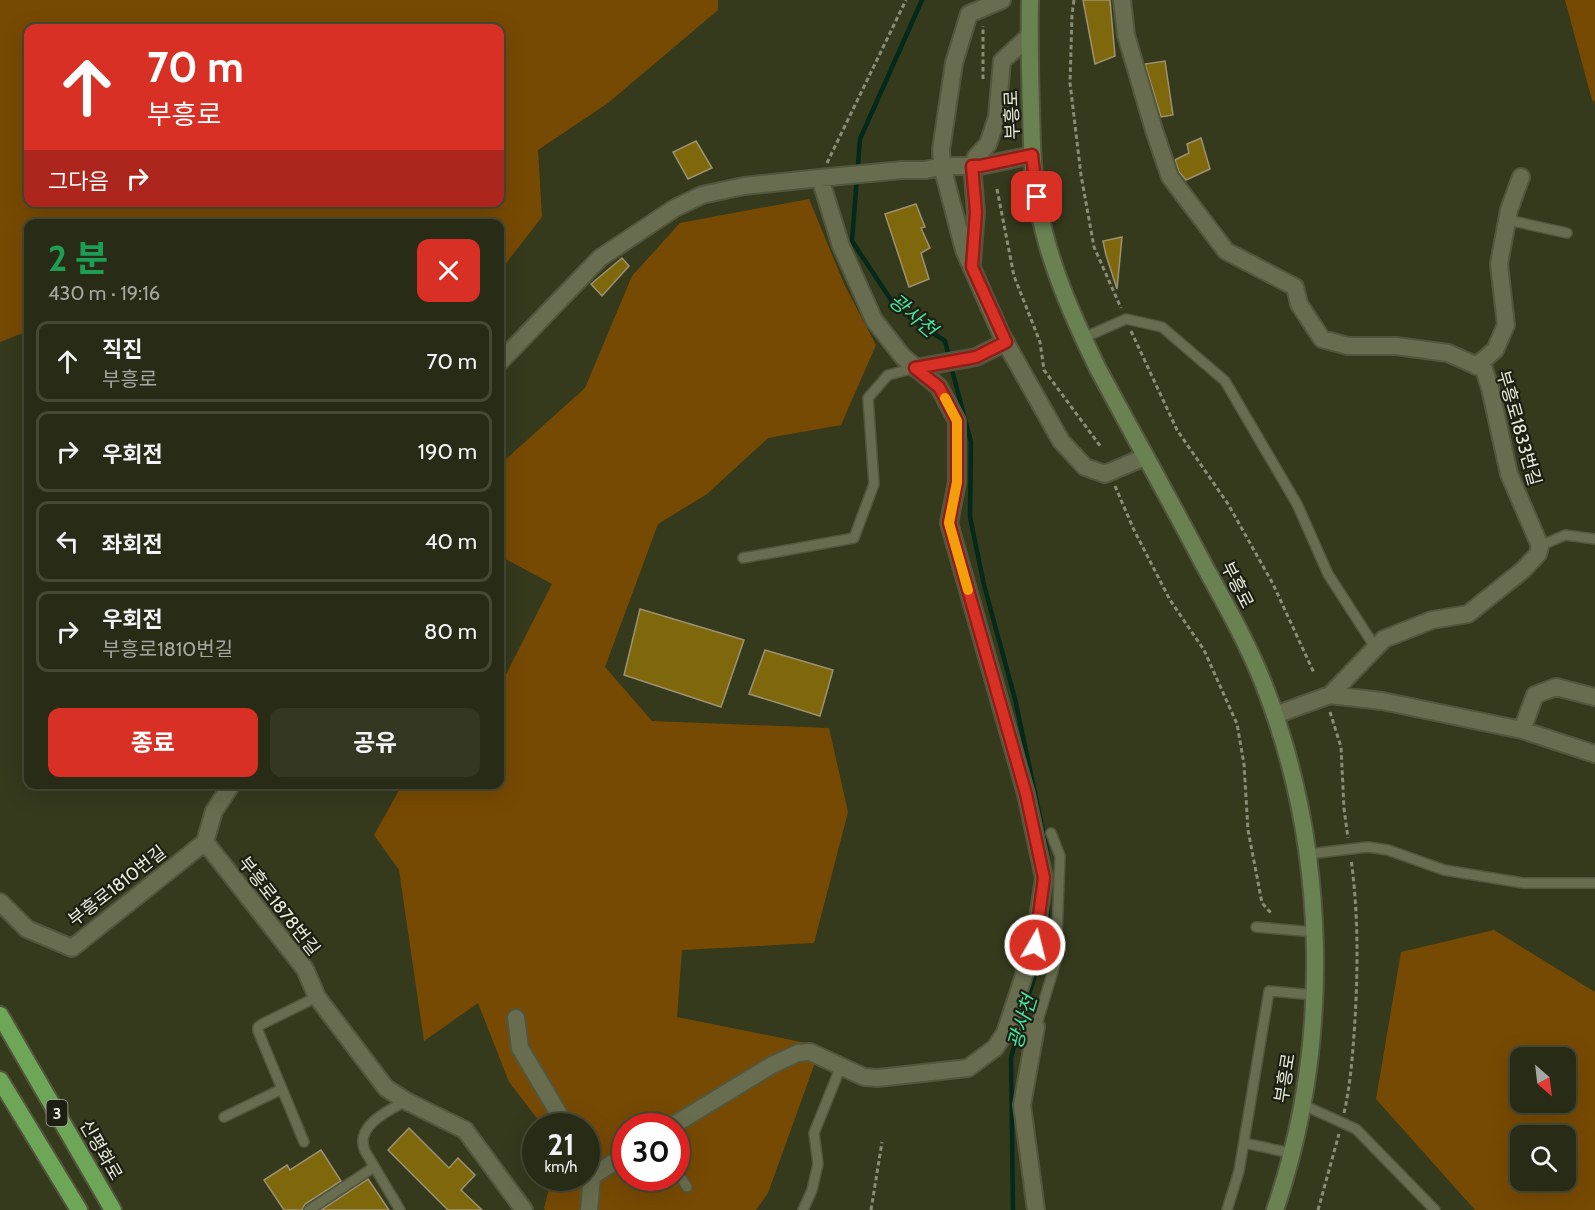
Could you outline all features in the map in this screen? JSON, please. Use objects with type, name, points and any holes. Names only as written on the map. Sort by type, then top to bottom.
[{"type":"highway","name":"신평화로","points":[[0,1015],[113,1210]]},
{"type":"highway","name":"3","points":[[0,1080],[79,1210]]},
{"type":"main road","name":"부흥로","points":[[1030,0],[1032,155],[1039,211],[1054,265],[1083,338],[1217,588],[1263,683],[1275,715],[1290,769],[1308,854],[1314,932],[1313,1023],[1301,1104],[1275,1210]]},
{"type":"street","points":[[1002,0],[969,14],[954,63],[941,150],[942,166],[964,250],[1006,342],[1061,441],[1085,467],[1105,474],[1145,457]]},
{"type":"street","name":"부흥로1833번길","points":[[1122,0],[1126,35],[1170,177],[1226,251],[1295,287],[1299,304],[1322,339],[1348,346],[1396,346],[1448,353],[1484,369],[1509,474],[1540,546]]},
{"type":"street","points":[[972,267],[976,212],[972,166],[976,157],[988,144],[998,117],[1002,61],[1029,36]]},
{"type":"street","points":[[504,358],[600,258],[675,208],[702,195],[744,186],[827,177],[926,170],[942,166],[980,166],[1032,155]]},
{"type":"street","points":[[690,1115],[772,1065],[798,1053],[810,1052],[864,1077],[878,1078],[968,1068],[995,1048],[1005,1033],[1035,945],[1044,878],[1026,794],[949,523],[957,482],[957,421],[939,387],[920,367],[903,357],[873,320],[841,246],[827,177]]},
{"type":"street","name":"부흥로1833번길","points":[[1476,366],[1495,350],[1506,325],[1499,264],[1508,220],[1521,177]]},
{"type":"street","points":[[920,367],[976,357],[1006,342]]},
{"type":"street","points":[[1330,703],[1342,683],[1384,639],[1432,620],[1468,614],[1523,570],[1538,554],[1540,546]]},
{"type":"street","points":[[1522,730],[1535,695],[1556,687],[1595,697]]},
{"type":"street","points":[[1275,715],[1330,703],[1382,701],[1522,730],[1595,754]]},
{"type":"street","points":[[204,842],[214,811],[229,789]]},
{"type":"street","name":"부흥로1810번길","points":[[0,902],[27,929],[72,948],[204,842]]},
{"type":"street","name":"부흥로1878번길","points":[[204,842],[305,969],[316,998],[386,1088],[406,1101],[465,1130],[524,1210]]},
{"type":"street","points":[[516,1018],[520,1047],[558,1113]]},
{"type":"street","points":[[1010,1023],[1034,1026],[1022,1105],[1036,1210]]},
{"type":"street","points":[[589,1191],[589,1210]]},
{"type":"lane","points":[[1508,220],[1567,233]]},
{"type":"lane","points":[[1083,338],[1126,320],[1162,327],[1225,381],[1297,504],[1328,574],[1373,649]]},
{"type":"lane","points":[[743,558],[854,538],[874,484],[868,398],[888,375],[920,367]]},
{"type":"lane","points":[[1540,546],[1565,535],[1595,538]]},
{"type":"lane","points":[[1034,1026],[1056,961],[1060,856],[1050,833]]},
{"type":"lane","points":[[1308,854],[1368,847],[1388,850],[1444,870],[1523,883],[1595,883]]},
{"type":"lane","points":[[1256,927],[1314,932]]},
{"type":"lane","points":[[1227,1210],[1239,1171],[1269,991],[1314,995]]},
{"type":"lane","points":[[304,1142],[258,1027],[316,998]]},
{"type":"lane","points":[[803,1210],[816,1176],[818,1164],[814,1133],[841,1066]]},
{"type":"lane","points":[[224,1117],[282,1089]]},
{"type":"lane","points":[[400,1210],[363,1146],[366,1132],[377,1117],[406,1101]]},
{"type":"lane","points":[[1301,1104],[1356,1129],[1435,1210]]},
{"type":"lane","points":[[1244,1143],[1291,1152]]},
{"type":"lane","points":[[309,1210],[374,1167]]},
{"type":"path","points":[[827,177],[906,0]]},
{"type":"path","points":[[1074,0],[1070,82],[1079,176],[1094,247],[1177,430],[1228,504],[1267,574],[1314,673]]},
{"type":"path","points":[[983,9],[983,86]]},
{"type":"path","points":[[997,189],[1014,276],[1040,342],[1044,370],[1101,447]]},
{"type":"path","points":[[1116,486],[1134,530],[1170,600],[1204,650],[1237,724],[1244,764],[1248,830],[1262,903],[1271,913]]},
{"type":"path","points":[[1318,1210],[1350,1087],[1357,990],[1356,909],[1344,809],[1341,747],[1330,703]]},
{"type":"path","points":[[871,1210],[882,1142]]},
{"type":"shaded area","points":[[0,0],[718,0],[718,10],[608,103],[538,150],[542,217],[504,266],[504,219],[24,219],[24,333],[0,342]]},
{"type":"shaded area","points":[[1565,0],[1595,0],[1595,102],[1592,100]]},
{"type":"shaded area","points":[[809,199],[845,286],[876,345],[841,425],[768,438],[707,494],[658,524],[605,667],[652,721],[829,728],[848,812],[814,943],[682,950],[677,1017],[821,1046],[768,1193],[756,1210],[545,1210],[549,1191],[600,1191],[600,1113],[533,1113],[509,1082],[478,1003],[424,1041],[399,870],[374,835],[400,789],[504,789],[504,678],[552,584],[504,558],[504,460],[585,388],[632,276],[680,223]]},
{"type":"shaded area","points":[[1494,930],[1595,992],[1595,1210],[1475,1210],[1376,1099],[1401,952]]},
{"type":"building","points":[[1083,0],[1110,0],[1115,56],[1095,64]]},
{"type":"building","points":[[1165,61],[1173,115],[1161,117],[1145,64]]},
{"type":"building","points":[[1201,138],[1210,169],[1186,180],[1179,172],[1175,160],[1189,153],[1187,144]]},
{"type":"building","points":[[696,141],[712,168],[688,179],[673,152]]},
{"type":"building","points":[[916,204],[925,227],[921,228],[930,248],[921,253],[929,279],[909,287],[885,214]]},
{"type":"building","points":[[1122,237],[1117,289],[1103,241]]},
{"type":"building","points":[[622,258],[629,266],[602,296],[591,284]]},
{"type":"building","points":[[640,609],[744,640],[721,707],[624,675]]},
{"type":"building","points":[[765,650],[833,670],[820,716],[749,694]]},
{"type":"building","points":[[409,1128],[449,1168],[458,1158],[475,1175],[461,1190],[482,1210],[448,1210],[388,1150]]},
{"type":"building","points":[[321,1150],[341,1181],[305,1204],[302,1210],[284,1210],[264,1180],[287,1165],[290,1170]]},
{"type":"building","points":[[368,1179],[389,1210],[321,1210]]},
{"type":"waterway","name":"광사천","points":[[922,0],[860,139],[852,241],[891,300],[913,320],[945,341],[949,357]]},
{"type":"waterway","name":"광사천","points":[[951,366],[971,442],[970,517],[984,585],[1015,699],[1047,859]]},
{"type":"waterway","name":"광사천","points":[[1013,1210],[1011,1058],[1048,936],[1048,906]]},
{"type":"slow traffic","points":[[945,398],[957,421],[957,482],[949,523],[968,590]]},
{"type":"route","points":[[1035,945],[1044,878],[1026,794],[949,523],[957,482],[957,421],[939,387],[915,368],[976,357],[1006,342],[972,267],[976,212],[972,166],[1032,155],[1037,197]]}]
